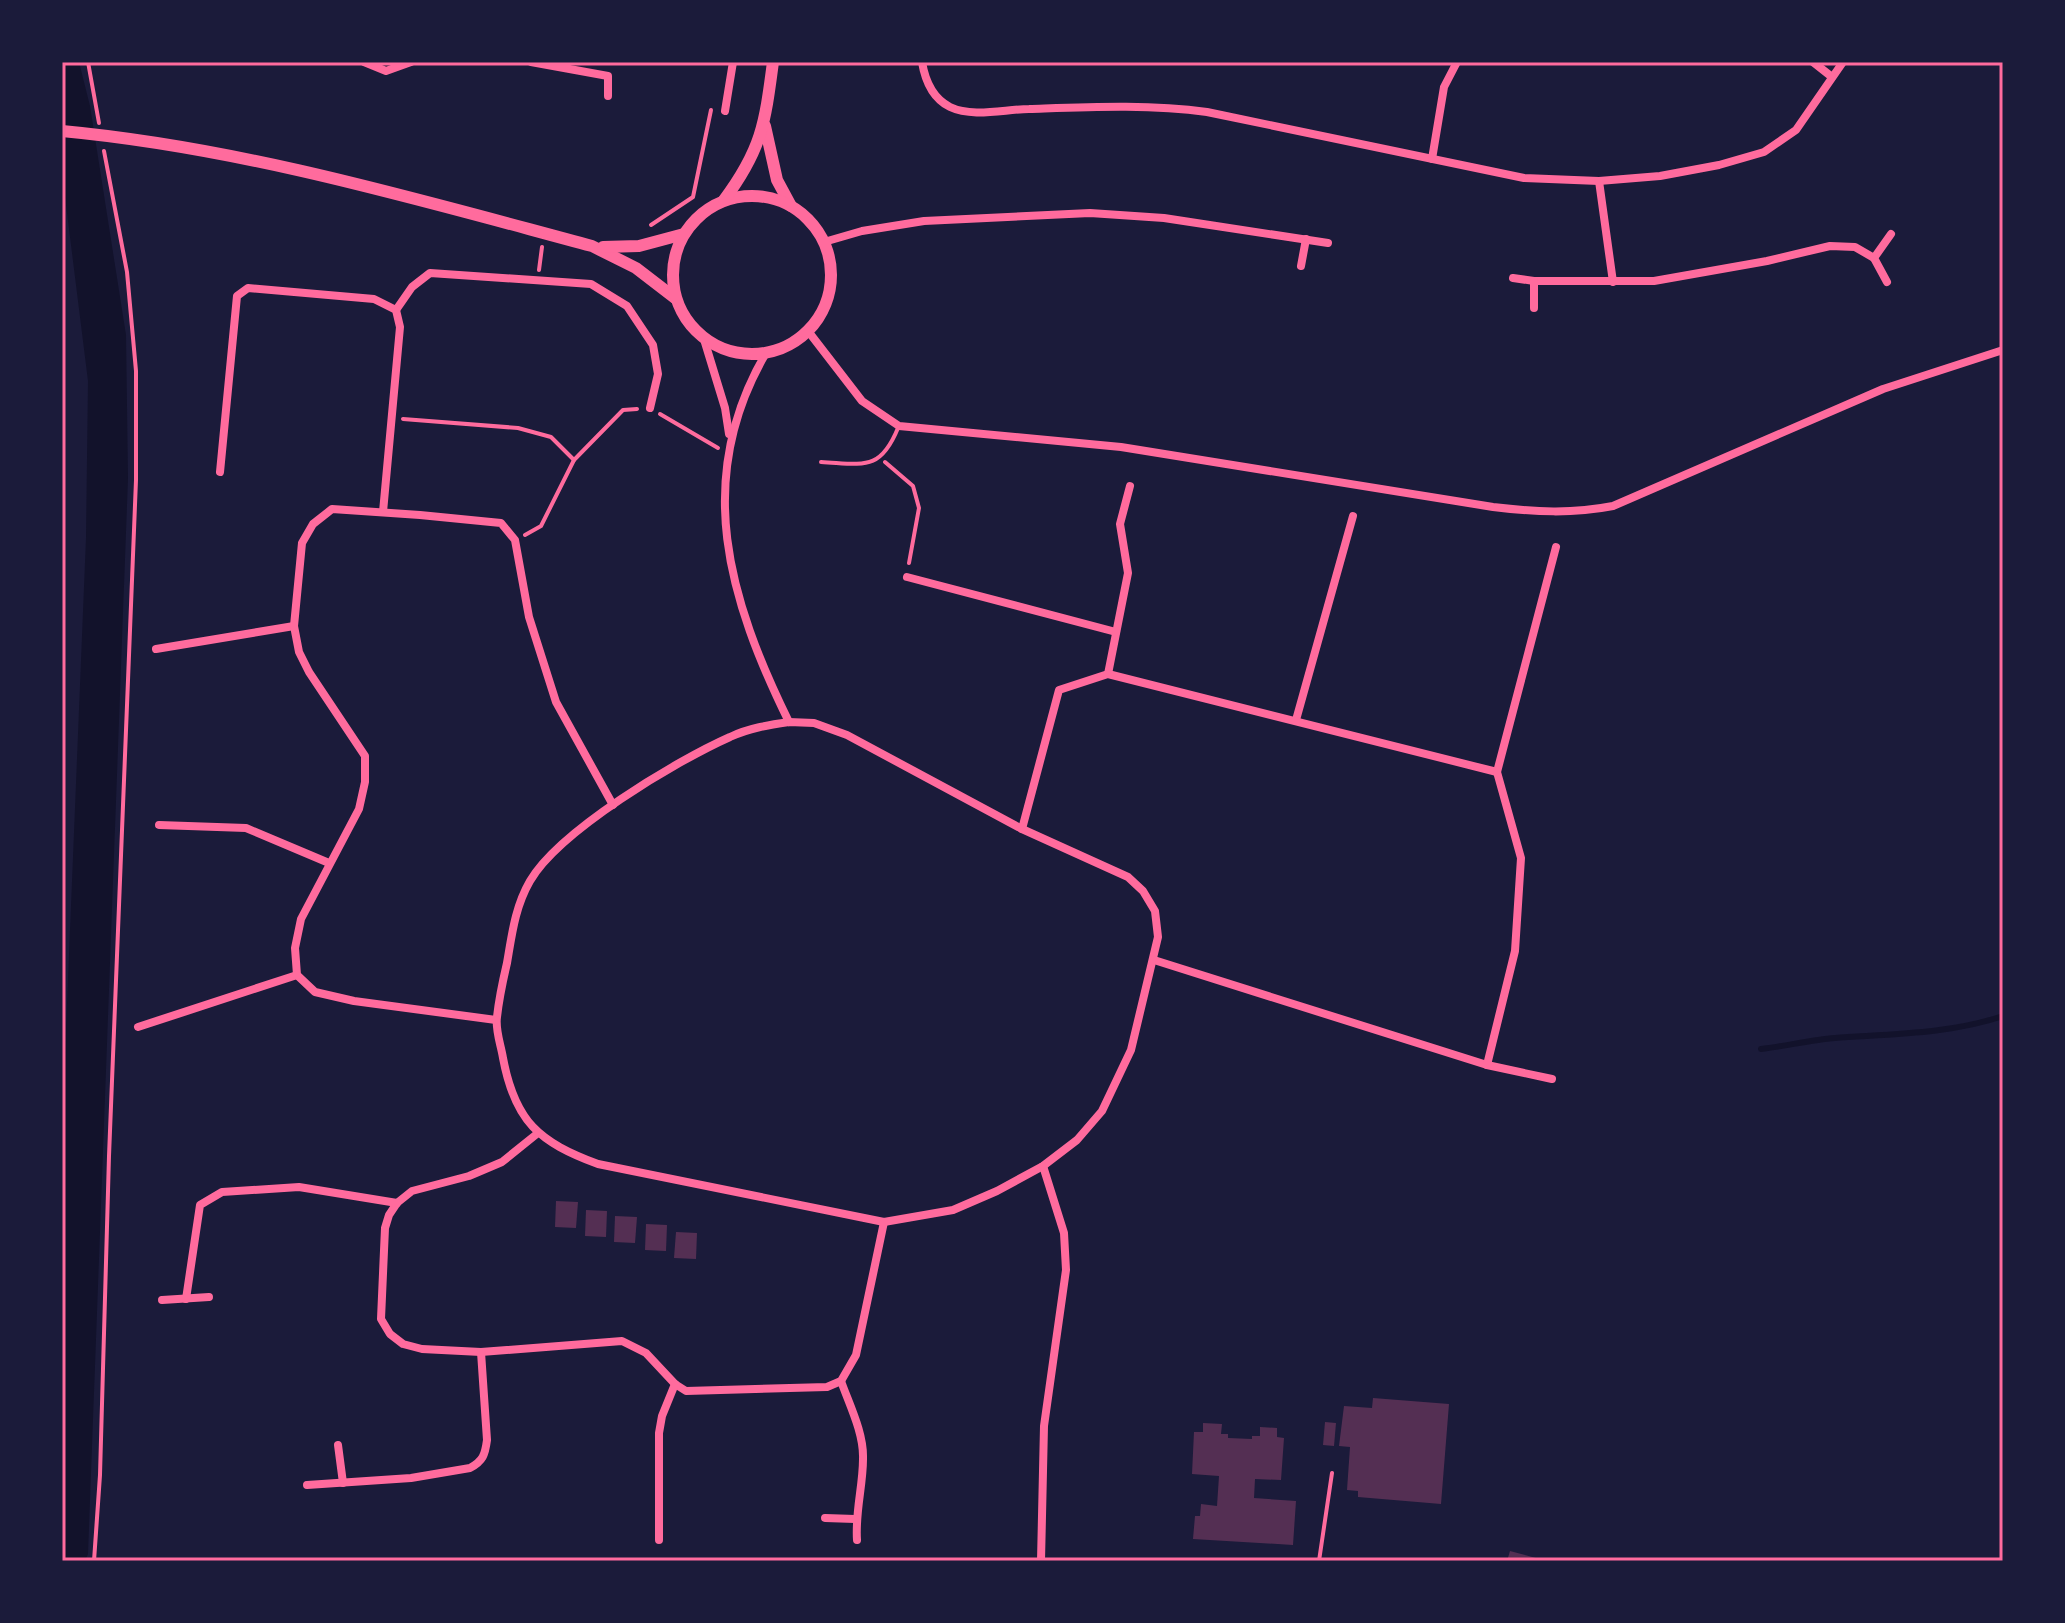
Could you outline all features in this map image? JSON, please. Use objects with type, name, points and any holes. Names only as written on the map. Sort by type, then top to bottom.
[{"type":"main road","points":[[724,200],[754,156],[764,126],[773,62]]},
{"type":"main road","points":[[764,126],[777,180],[791,206],[817,229],[824,242],[830,261],[831,283],[826,303],[808,331],[789,345],[766,353],[737,353],[716,346],[683,315],[675,298],[673,264],[684,234],[703,211],[724,200],[759,196],[791,206]]},
{"type":"main road","points":[[62,131],[134,138],[290,166],[592,246],[636,268],[675,298]]},
{"type":"main road","points":[[592,246],[639,246],[684,234]]},
{"type":"street","points":[[364,62],[386,71],[411,62]]},
{"type":"street","points":[[531,62],[608,76],[608,96]]},
{"type":"street","points":[[725,111],[733,62]]},
{"type":"street","points":[[922,62],[925,79],[934,94],[950,107],[973,112],[1168,107],[1207,112],[1524,178],[1599,181],[1660,176],[1719,165],[1764,152],[1796,130],[1843,62]]},
{"type":"street","points":[[1432,159],[1444,87],[1457,62]]},
{"type":"street","points":[[1813,62],[1832,77]]},
{"type":"street","points":[[1599,181],[1613,282]]},
{"type":"street","points":[[824,242],[862,231],[924,221],[1090,213],[1164,218],[1328,243]]},
{"type":"street","points":[[1874,258],[1891,234]]},
{"type":"street","points":[[1301,266],[1306,239]]},
{"type":"street","points":[[1513,278],[1534,281],[1654,281],[1830,246],[1855,247],[1874,258],[1887,282]]},
{"type":"street","points":[[383,512],[400,327],[396,310],[412,287],[430,273],[591,284],[627,306],[653,345],[658,374],[650,408]]},
{"type":"street","points":[[1534,281],[1534,308]]},
{"type":"street","points":[[220,472],[237,296],[248,288],[374,299],[396,310]]},
{"type":"street","points":[[808,331],[862,401],[899,426],[1121,447],[1547,513],[1581,512],[1613,506],[1883,389],[2003,350]]},
{"type":"street","points":[[703,336],[725,408],[729,444],[726,500],[731,572],[761,664],[789,722]]},
{"type":"street","points":[[729,444],[751,379],[766,353]]},
{"type":"street","points":[[1108,674],[1128,573],[1120,524],[1130,486]]},
{"type":"street","points":[[496,1020],[354,1001],[315,992],[297,975],[295,948],[301,919],[359,809],[365,782],[365,756],[299,652],[294,626],[302,543],[313,524],[332,509],[501,523],[515,540],[529,617],[556,702],[613,805]]},
{"type":"street","points":[[1296,720],[1353,516]]},
{"type":"street","points":[[1487,1065],[1515,951],[1521,858],[1497,772],[1556,547]]},
{"type":"street","points":[[907,577],[1116,632]]},
{"type":"street","points":[[156,649],[294,626]]},
{"type":"street","points":[[1022,829],[1059,690],[1108,674],[1497,772]]},
{"type":"street","points":[[814,723],[847,735],[1022,829],[1128,877],[1143,891],[1155,911],[1158,937],[1131,1050],[1102,1111],[1077,1140],[1043,1166],[997,1191],[953,1210],[884,1222],[598,1164],[563,1151],[538,1133],[520,1112],[509,1088],[496,1020],[516,909],[530,881],[564,843],[613,805],[731,736],[760,726],[814,723]]},
{"type":"street","points":[[159,825],[246,828],[329,863]]},
{"type":"street","points":[[1154,960],[1487,1065],[1552,1079]]},
{"type":"street","points":[[138,1027],[297,975]]},
{"type":"street","points":[[538,1133],[502,1162],[469,1176],[412,1191],[397,1203],[389,1215],[385,1228],[381,1319],[390,1334],[403,1344],[422,1349],[481,1352],[622,1341],[646,1353],[675,1384],[686,1391],[827,1387],[841,1381],[856,1355],[884,1222]]},
{"type":"street","points":[[1041,1561],[1044,1426],[1066,1270],[1064,1233],[1043,1166]]},
{"type":"street","points":[[186,1299],[200,1205],[222,1192],[299,1187],[397,1203]]},
{"type":"street","points":[[162,1300],[209,1297]]},
{"type":"street","points":[[307,1485],[411,1478],[470,1468],[478,1463],[485,1455],[487,1440],[481,1352]]},
{"type":"street","points":[[841,1381],[864,1456],[855,1519],[857,1540]]},
{"type":"street","points":[[659,1540],[659,1433],[662,1416],[675,1384]]},
{"type":"street","points":[[338,1445],[343,1483]]},
{"type":"street","points":[[825,1518],[855,1519]]},
{"type":"lane","points":[[821,462],[861,464],[881,459],[892,444],[899,426]]},
{"type":"lane","points":[[1319,1561],[1332,1473]]},
{"type":"path","points":[[88,62],[100,128]]},
{"type":"path","points":[[648,227],[693,197],[711,109],[725,111]]},
{"type":"path","points":[[94,1561],[100,1475],[109,1156],[136,480],[136,371],[127,272],[102,142]]},
{"type":"path","points":[[538,280],[544,233]]},
{"type":"path","points":[[515,540],[541,526],[574,460],[623,410],[650,408],[716,448],[729,444]]},
{"type":"path","points":[[392,419],[518,428],[551,437],[574,460]]},
{"type":"path","points":[[881,459],[913,486],[919,508],[907,577]]},
{"type":"shaded area","points":[[62,62],[79,62],[90,106],[126,335],[128,478],[88,1554],[85,1561],[62,1561],[62,1127],[86,538],[88,381],[62,173]]},
{"type":"building","points":[[556,1201],[578,1202],[576,1228],[555,1227]]},
{"type":"building","points":[[586,1210],[607,1211],[606,1237],[585,1236]]},
{"type":"building","points":[[615,1216],[637,1217],[635,1243],[614,1242]]},
{"type":"building","points":[[646,1224],[667,1225],[666,1251],[645,1250]]},
{"type":"building","points":[[676,1232],[697,1233],[696,1259],[674,1258]]},
{"type":"building","points":[[1373,1398],[1449,1404],[1441,1504],[1358,1497],[1358,1491],[1347,1490],[1350,1447],[1339,1446],[1344,1406],[1372,1408]]},
{"type":"building","points":[[1325,1422],[1336,1423],[1334,1446],[1323,1445]]},
{"type":"building","points":[[1203,1423],[1222,1424],[1221,1434],[1228,1434],[1228,1438],[1252,1439],[1252,1436],[1260,1436],[1260,1427],[1277,1428],[1277,1437],[1284,1438],[1281,1480],[1255,1479],[1254,1498],[1296,1501],[1293,1545],[1193,1539],[1195,1516],[1200,1516],[1201,1504],[1217,1506],[1219,1476],[1192,1474],[1194,1432],[1203,1432]]},
{"type":"building","points":[[1510,1551],[1543,1560],[1543,1561],[1507,1561]]},
{"type":"waterway","points":[[1761,1049],[1826,1039],[1941,1030],[2003,1016]]}]
